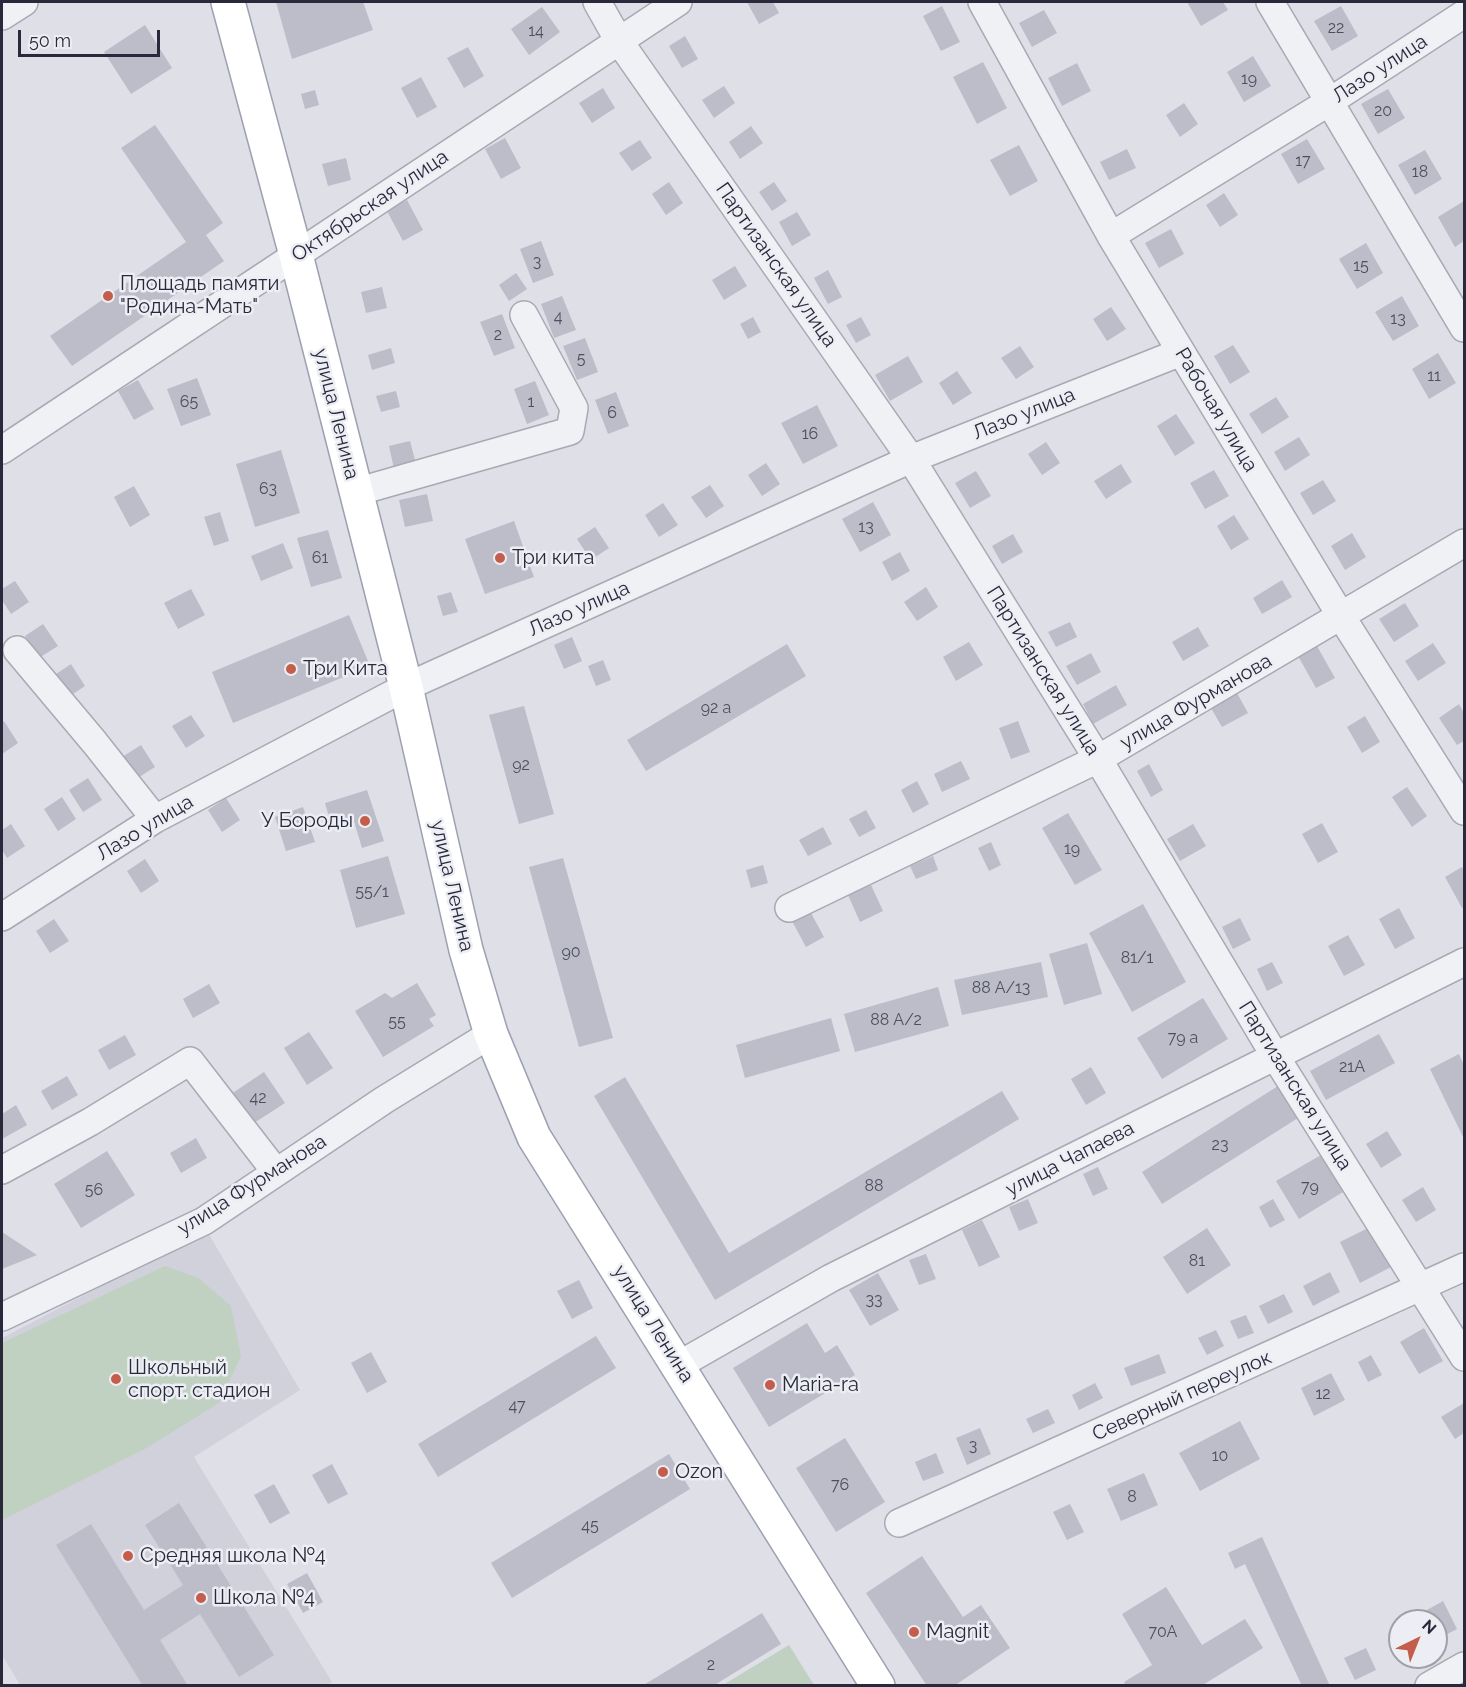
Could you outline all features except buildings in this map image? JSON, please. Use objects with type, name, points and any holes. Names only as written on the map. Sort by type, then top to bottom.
[{"type":"main road","name":"улица Ленина","points":[[228,2],[296,255],[406,687],[466,950],[491,1034],[534,1137],[679,1365],[878,1686]]},
{"type":"street","points":[[2,16],[24,2]]},
{"type":"street","name":"Партизанская улица","points":[[597,2],[619,41],[911,459],[1098,759],[1275,1056],[1464,1357]]},
{"type":"street","name":"Октябрьская улица","points":[[2,450],[678,2]]},
{"type":"street","name":"Рабочая улица","points":[[982,2],[1111,236],[1180,352],[1341,616],[1464,811]]},
{"type":"street","points":[[1270,2],[1464,328]]},
{"type":"street","name":"Лазо улица","points":[[1111,236],[1329,102],[1464,14]]},
{"type":"street","points":[[356,492],[570,431],[574,408],[525,315]]},
{"type":"street","name":"Лазо улица","points":[[2,917],[155,819],[406,687],[911,459],[1180,352]]},
{"type":"street","name":"улица Фурманова","points":[[789,908],[1098,759],[1464,543]]},
{"type":"street","points":[[17,650],[155,819]]},
{"type":"street","name":"улица Чапаева","points":[[679,1365],[831,1278],[1464,962]]},
{"type":"street","name":"улица Фурманова","points":[[2,1317],[204,1221],[384,1100],[491,1034]]},
{"type":"street","points":[[2,1170],[90,1122],[190,1060],[276,1173]]},
{"type":"street","name":"Северный переулок","points":[[899,1523],[1464,1267]]},
{"type":"street","points":[[1429,1686],[1464,1666]]},
{"type":"shaded area","name":"Средняя школа №4","points":[[207,1231],[300,1390],[194,1457],[332,1682],[326,1686],[20,1685],[2,1655],[2,1338]]},
{"type":"green space","name":"Школьный спорт. стадион","points":[[165,1266],[198,1278],[231,1306],[241,1356],[219,1403],[143,1450],[2,1520],[2,1343]]},
{"type":"green space","points":[[789,1645],[814,1685],[723,1685]]},
{"type":"place","name":"Площадь памяти \"Родина-Мать\"","points":[[108,296]]},
{"type":"place","name":"Три кита","points":[[500,558]]},
{"type":"place","name":"Три Кита","points":[[291,669]]},
{"type":"place","name":"У Бороды","points":[[365,821]]},
{"type":"place","name":"Школьный спорт. стадион","points":[[116,1379]]},
{"type":"place","name":"Maria-ra","points":[[770,1385]]},
{"type":"place","name":"Ozon","points":[[663,1472]]},
{"type":"place","name":"Средняя школа №4","points":[[128,1556]]},
{"type":"place","name":"Школа №4","points":[[201,1598]]},
{"type":"place","name":"Magnit","points":[[914,1632]]}]
